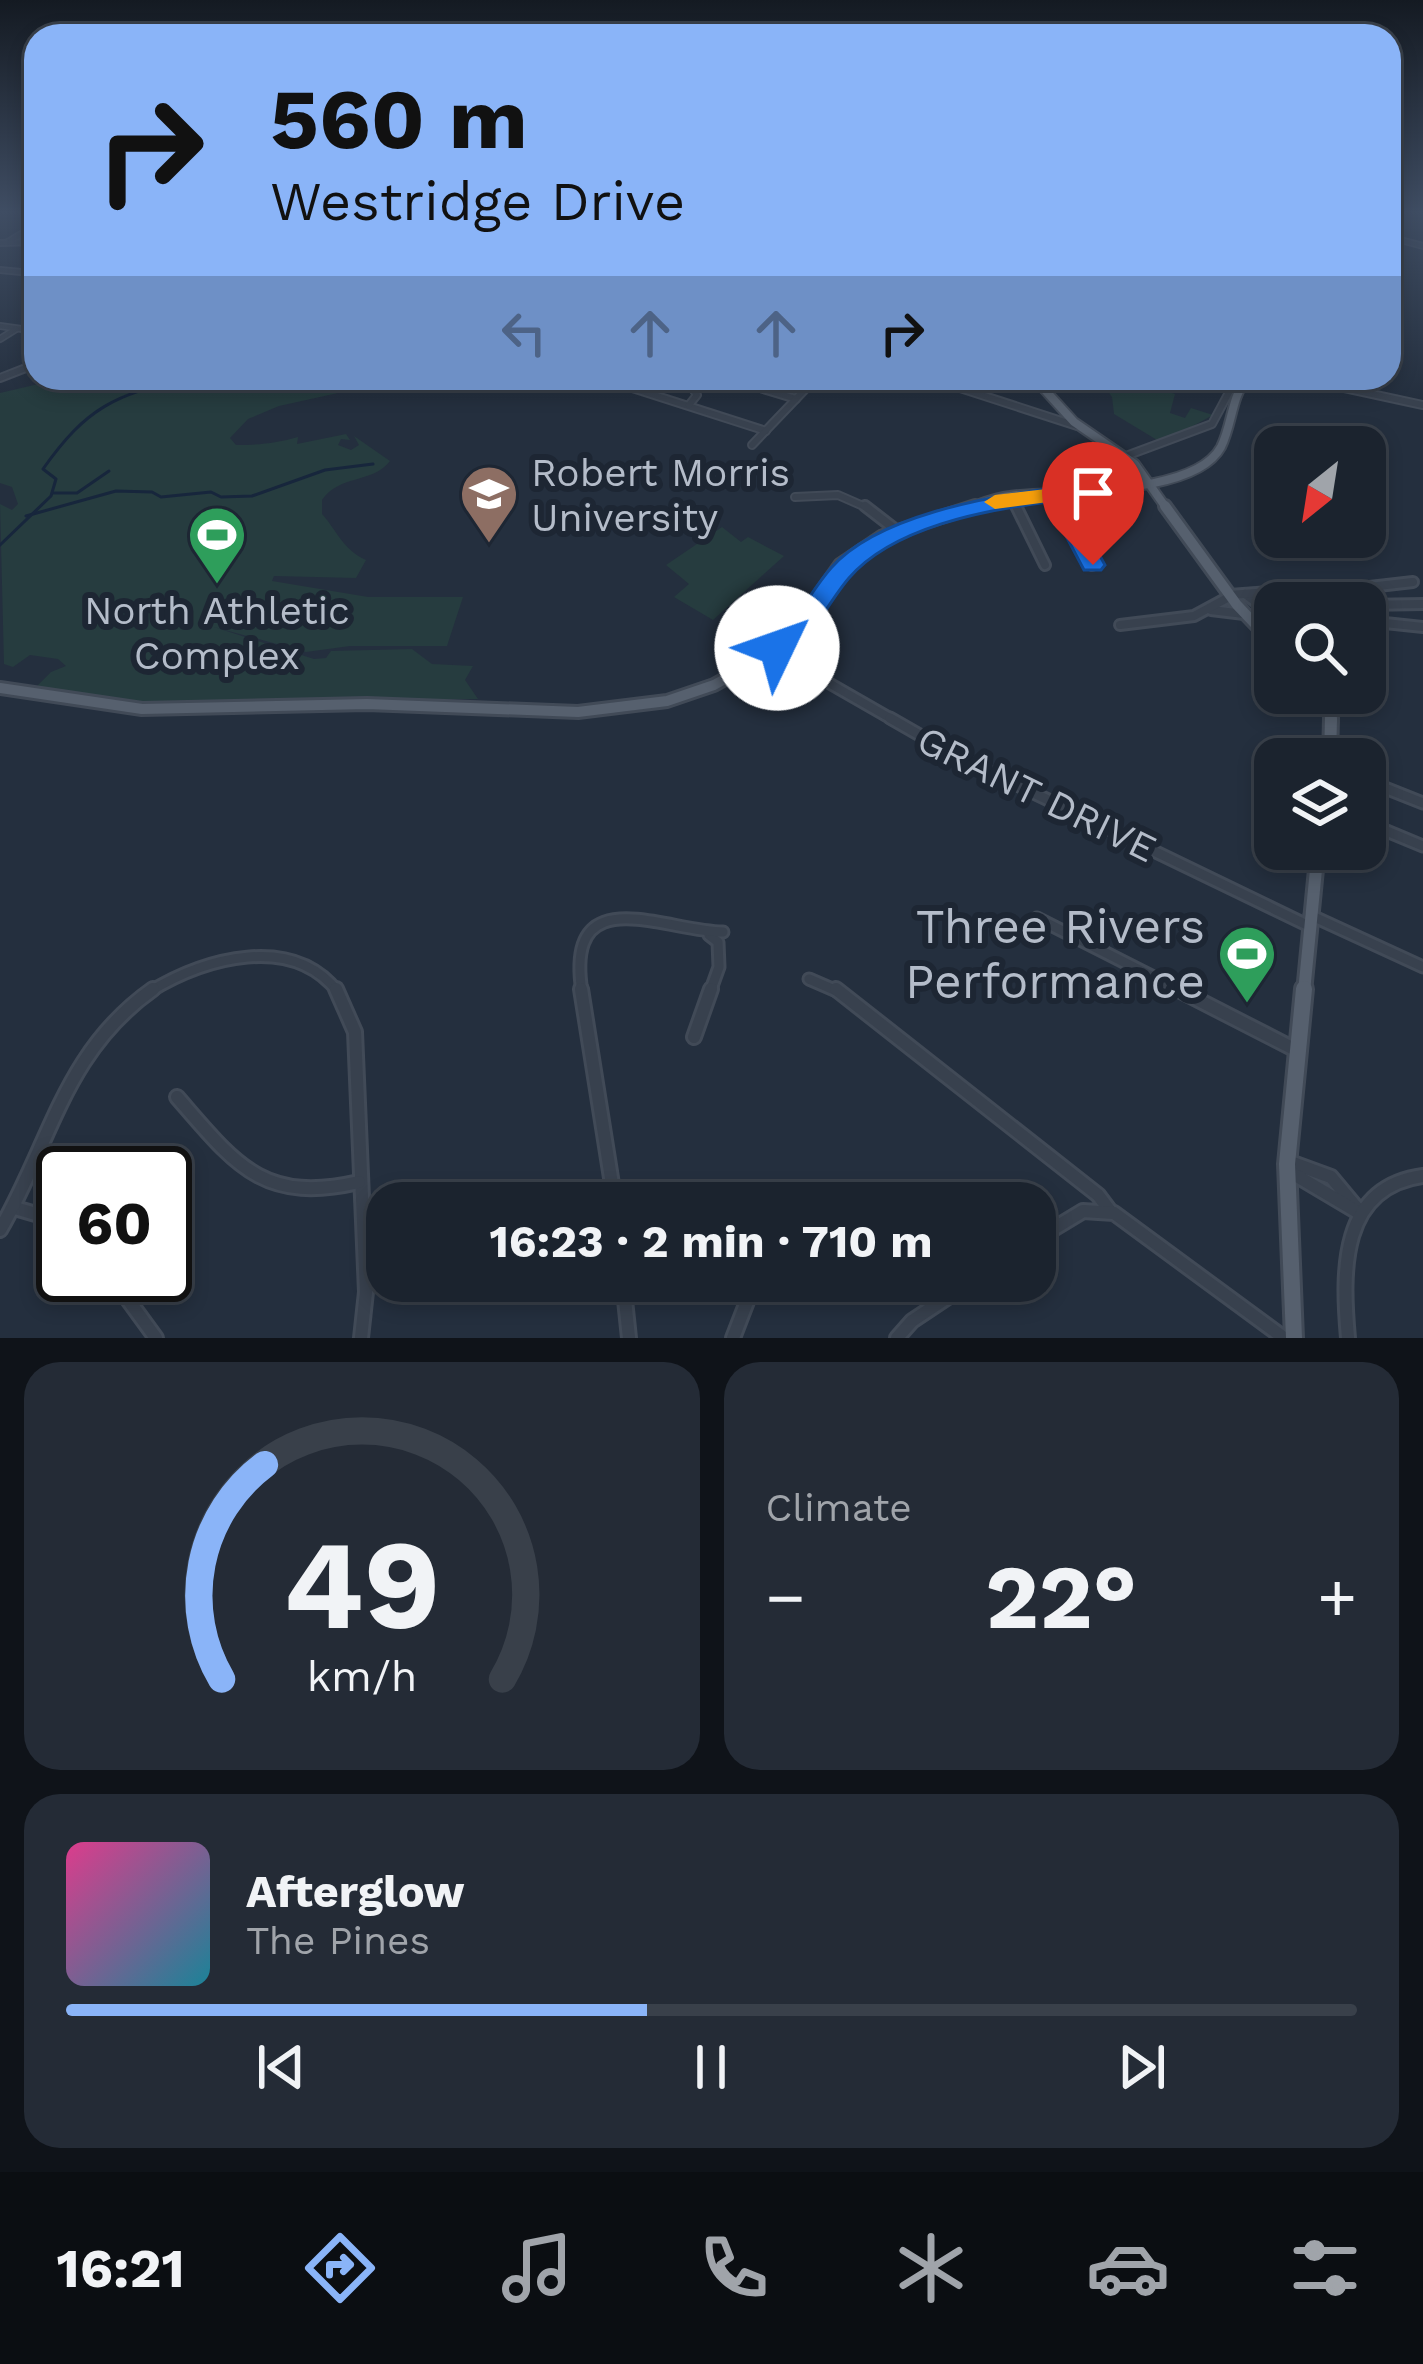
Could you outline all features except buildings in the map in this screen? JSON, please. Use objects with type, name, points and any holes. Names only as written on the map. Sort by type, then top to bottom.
[{"type":"main road","points":[[1045,390],[1079,427],[1138,469],[1254,623]]},
{"type":"main road","points":[[0,691],[134,714],[364,710],[590,717],[685,701],[740,679],[776,652],[806,625],[845,567],[864,551],[902,533],[1012,497],[1184,482],[1211,468],[1227,452],[1241,390]]},
{"type":"main road","points":[[776,652],[846,559],[896,530],[1012,497],[1151,486],[1213,458],[1230,430]]},
{"type":"main road","points":[[1138,469],[1166,481]]},
{"type":"main road","points":[[1294,1338],[1287,1164],[1315,870]]},
{"type":"street","points":[[0,326],[24,329]]},
{"type":"street","points":[[0,339],[17,328]]},
{"type":"street","points":[[638,390],[766,430]]},
{"type":"street","points":[[688,406],[697,397],[693,390]]},
{"type":"street","points":[[766,390],[796,399]]},
{"type":"street","points":[[752,445],[805,390]]},
{"type":"street","points":[[966,390],[1079,427]]},
{"type":"street","points":[[1079,468],[1210,425],[1228,390]]},
{"type":"street","points":[[1354,390],[1423,405]]},
{"type":"street","points":[[1210,425],[1230,430]]},
{"type":"street","points":[[795,497],[826,493],[855,497],[896,530]]},
{"type":"street","points":[[1055,494],[1093,565]]},
{"type":"street","points":[[1012,497],[1045,565]]},
{"type":"street","points":[[1386,585],[1413,582]]},
{"type":"street","points":[[1120,626],[1165,622],[1254,592]]},
{"type":"street","points":[[1235,595],[1254,605]]},
{"type":"street","points":[[1386,605],[1423,604]]},
{"type":"street","points":[[1210,609],[1245,614]]},
{"type":"street","points":[[1386,623],[1423,627]]},
{"type":"street","name":"GRANT DRIVE","points":[[776,652],[950,753],[1309,921],[1423,968]]},
{"type":"street","points":[[1386,788],[1423,803]]},
{"type":"street","points":[[1386,831],[1423,846]]},
{"type":"street","points":[[612,1182],[577,962],[596,928],[625,914],[708,934],[723,932]]},
{"type":"street","points":[[1037,918],[1297,1050]]},
{"type":"street","points":[[694,1037],[719,967],[718,942],[708,934]]},
{"type":"street","points":[[0,1230],[15,1208],[69,1078],[106,1027],[131,1003],[166,982],[250,956],[292,958],[316,968],[346,1004],[356,1044],[366,1292],[361,1338]]},
{"type":"street","points":[[808,979],[835,989],[1098,1195],[1110,1211],[1283,1338]]},
{"type":"street","points":[[177,1097],[246,1174],[276,1190],[328,1192],[359,1183]]},
{"type":"street","points":[[1287,1164],[1293,1174],[1361,1214]]},
{"type":"street","points":[[1348,1338],[1344,1269],[1361,1214],[1395,1178],[1423,1176]]},
{"type":"street","points":[[15,1208],[36,1214]]},
{"type":"street","points":[[1056,1227],[1082,1211],[1110,1211]]},
{"type":"street","points":[[130,1302],[156,1338]]},
{"type":"street","points":[[625,1302],[629,1338]]},
{"type":"street","points":[[733,1338],[751,1302]]},
{"type":"street","points":[[897,1338],[941,1302]]},
{"type":"green space","points":[[24,387],[340,390],[248,419],[230,438],[236,445],[245,445],[298,437],[297,444],[346,434],[350,440],[341,439],[338,445],[351,450],[359,445],[354,436],[390,461],[374,473],[338,486],[322,500],[322,514],[345,545],[366,560],[356,578],[274,576],[272,581],[368,597],[463,597],[447,646],[350,646],[306,652],[214,627],[314,659],[326,658],[331,651],[412,649],[432,664],[473,666],[465,680],[478,699],[152,702],[77,696],[37,686],[66,666],[58,659],[30,655],[13,667],[4,664],[0,504],[12,510],[18,504],[12,487],[0,483],[0,393]]},
{"type":"green space","points":[[1107,390],[1164,390],[1175,394],[1170,413],[1185,418],[1191,408],[1213,415],[1162,443],[1114,414]]},
{"type":"green space","points":[[722,527],[741,542],[748,537],[784,556],[713,620],[674,597],[689,584],[666,565]]},
{"type":"waterway","points":[[32,514],[51,496],[56,479],[43,469],[74,431],[104,407],[144,390]]},
{"type":"waterway","points":[[32,514],[116,491],[152,492],[161,497],[211,492],[221,497],[252,496],[325,470],[373,464]]},
{"type":"waterway","points":[[54,493],[77,493],[109,471]]},
{"type":"waterway","points":[[0,545],[32,514]]},
{"type":"waterway","points":[[26,516],[32,514]]},
{"type":"slow traffic","points":[[995,502],[1055,494],[1068,516]]},
{"type":"place","name":"Robert Morris University","points":[[489,545]]},
{"type":"place","name":"North Athletic Complex","points":[[217,586]]},
{"type":"place","name":"Three Rivers Performance","points":[[1247,1005]]},
{"type":"route","points":[[777,648],[773,651],[778,654],[794,639],[840,572],[864,551],[902,533],[997,502],[1055,494],[1093,565]]}]
